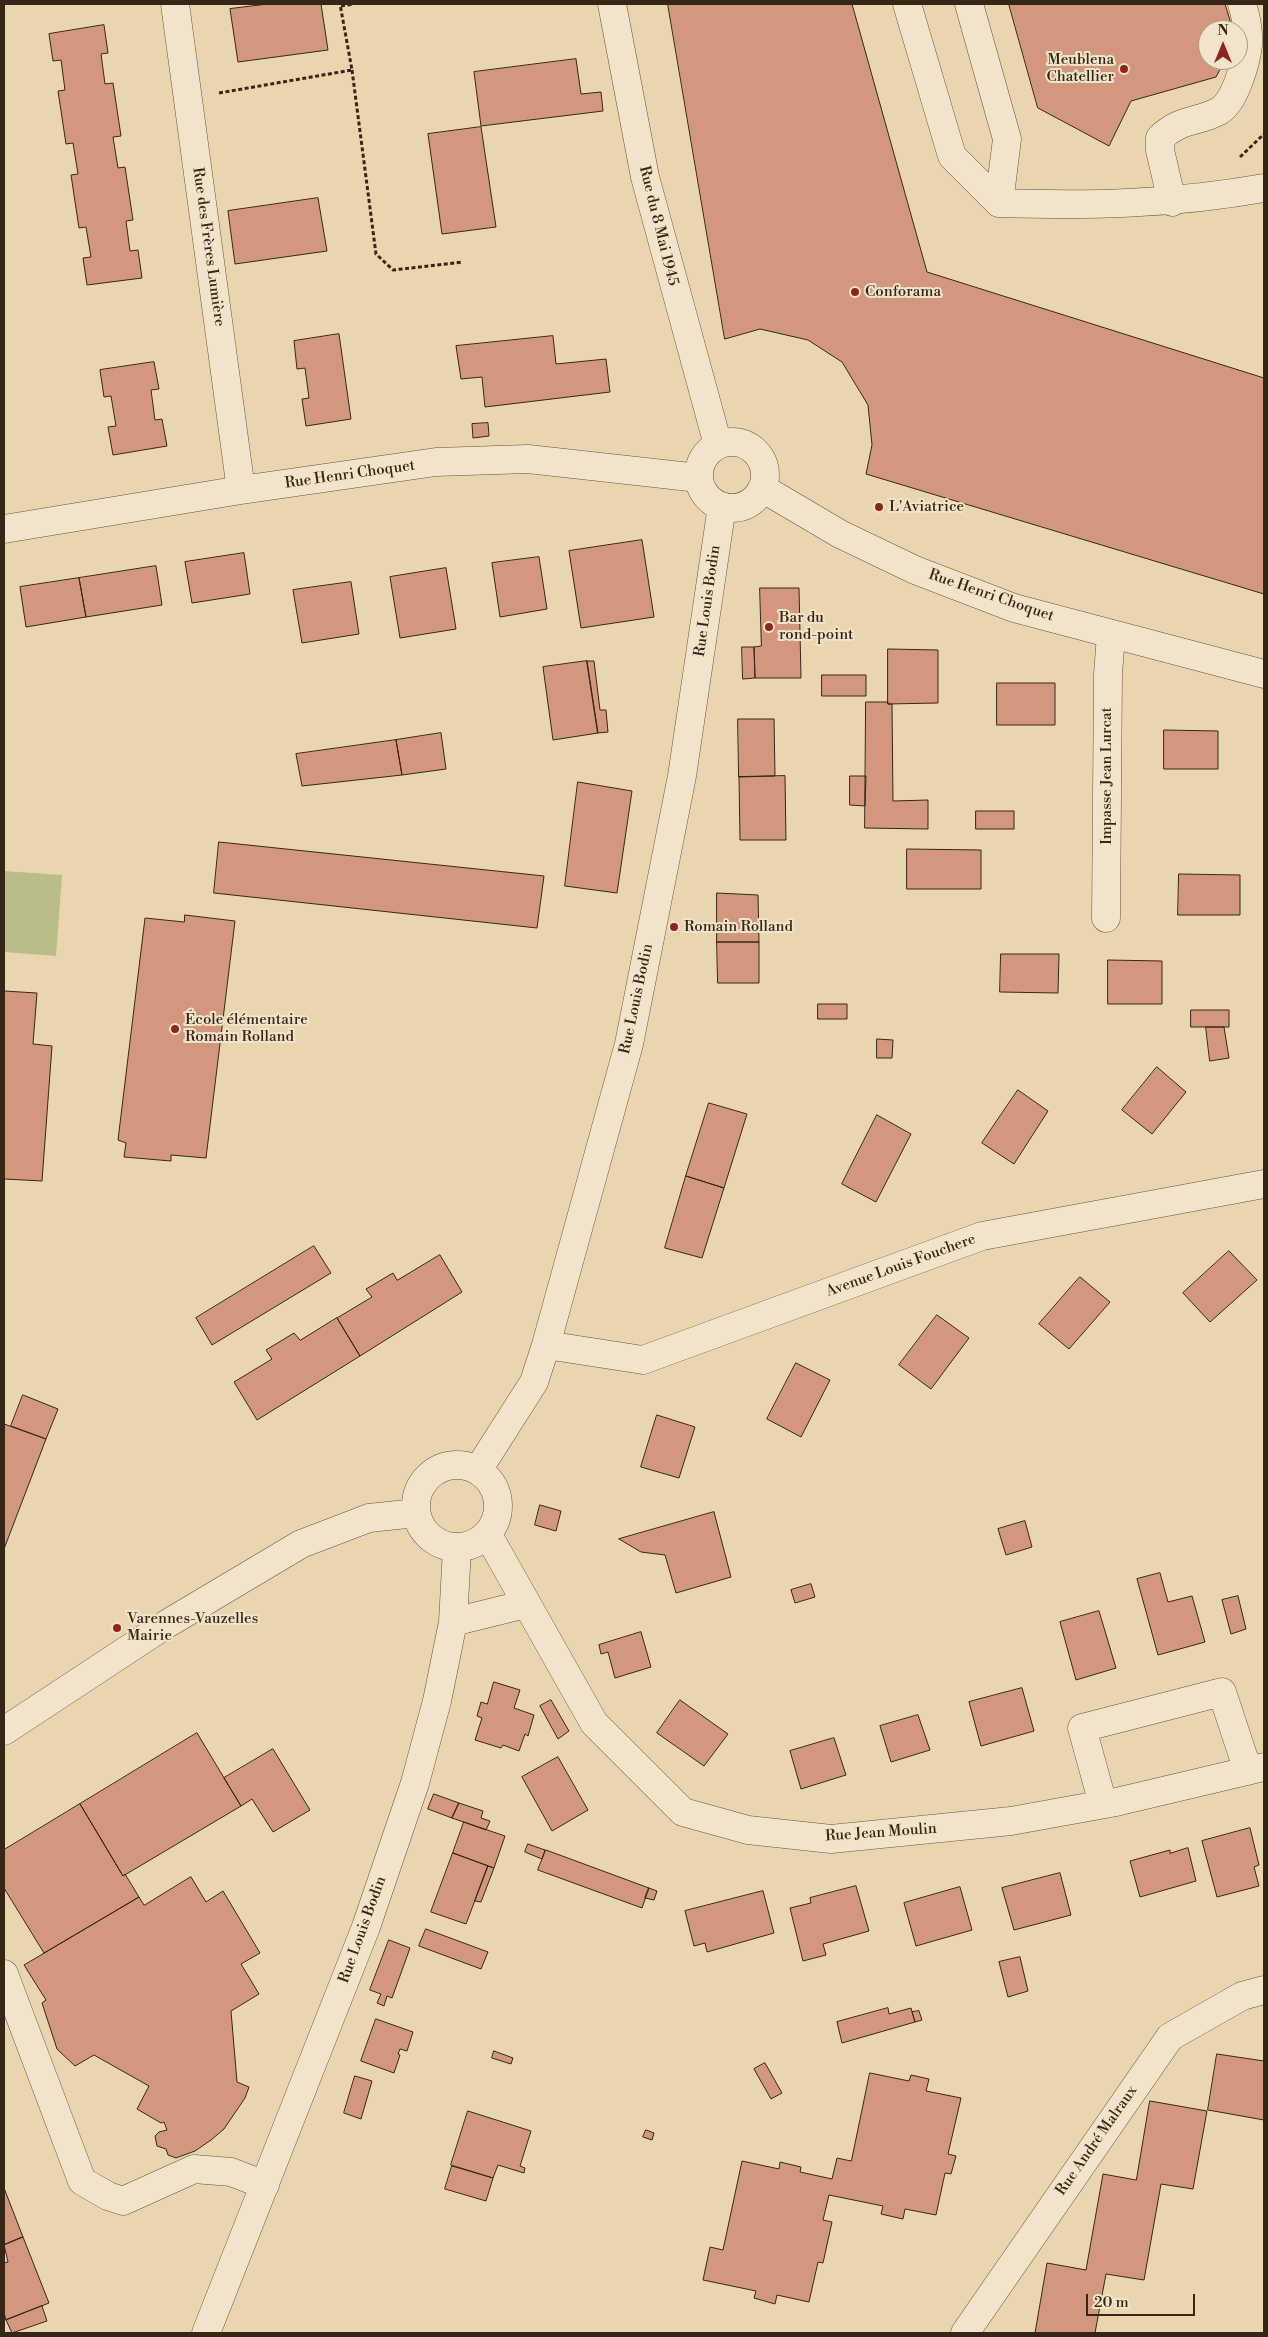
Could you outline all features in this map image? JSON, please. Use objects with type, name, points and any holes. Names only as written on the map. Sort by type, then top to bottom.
[{"type":"street","name":"Rue des Frères Lumière","points":[[175,4],[241,490]]},
{"type":"street","name":"Rue du 8 Mai 1945","points":[[612,4],[645,177],[718,445]]},
{"type":"street","points":[[907,4],[952,156],[999,203],[1078,205],[1172,202],[1264,188]]},
{"type":"street","points":[[969,4],[1006,139],[999,203]]},
{"type":"street","points":[[1172,202],[1160,150],[1160,138],[1172,127],[1220,110],[1231,97],[1242,72],[1248,45],[1247,20],[1242,4]]},
{"type":"street","points":[[729,442],[740,443],[759,455],[765,471],[762,488],[757,496],[741,506],[722,506],[706,495],[699,478],[704,458],[718,445],[729,442]]},
{"type":"street","name":"Rue Henri Choquet","points":[[4,529],[241,490],[436,462],[528,459],[699,478]]},
{"type":"street","name":"Rue Henri Choquet","points":[[762,488],[840,534],[914,570],[1014,608],[1264,674]]},
{"type":"street","name":"Rue Louis Bodin","points":[[478,1470],[534,1382],[546,1345],[629,1044],[682,776],[722,506]]},
{"type":"street","name":"Impasse Jean Lurcat","points":[[1106,918],[1108,674],[1111,635]]},
{"type":"street","name":"Avenue Louis Fouchere","points":[[546,1345],[643,1360],[982,1236],[1264,1184]]},
{"type":"street","points":[[452,1465],[466,1465],[478,1470],[488,1478],[498,1500],[498,1512],[488,1535],[479,1542],[457,1548],[435,1541],[426,1534],[416,1513],[416,1500],[420,1487],[428,1476],[452,1465]]},
{"type":"street","points":[[4,1731],[165,1625],[302,1544],[369,1518],[416,1513]]},
{"type":"street","name":"Rue Jean Moulin","points":[[488,1535],[594,1723],[683,1812],[748,1830],[831,1839],[1011,1821],[1103,1804],[1256,1769],[1222,1692],[1082,1728],[1103,1804]]},
{"type":"street","name":"Rue Louis Bodin","points":[[206,2333],[221,2300],[366,1928],[415,1783],[437,1701],[453,1622],[457,1548]]},
{"type":"street","points":[[453,1622],[526,1604]]},
{"type":"street","points":[[4,1974],[82,2181],[108,2196],[123,2201],[194,2169],[231,2172],[265,2185]]},
{"type":"street","name":"Rue André Malraux","points":[[965,2333],[1170,2037],[1242,1996],[1264,1990]]},
{"type":"street","name":"Rue Louis Bodin","points":[[219,2333],[221,2300]]},
{"type":"path","points":[[354,4],[340,5],[352,70],[376,254],[393,270],[463,262]]},
{"type":"path","points":[[188,98],[352,70]]},
{"type":"green space","points":[[4,871],[62,875],[56,956],[4,952]]},
{"type":"building","points":[[268,4],[321,4],[328,50],[238,62],[230,9]]},
{"type":"building","name":"Conforama","points":[[668,4],[852,4],[927,272],[1264,378],[1264,594],[866,474],[872,445],[868,405],[842,362],[808,340],[760,329],[725,339]]},
{"type":"building","name":"Meublena Chatellier","points":[[1009,4],[1225,4],[1230,20],[1198,20],[1198,70],[1220,70],[1216,77],[1131,101],[1109,146],[1038,108]]},
{"type":"building","points":[[104,25],[108,53],[101,54],[105,84],[113,83],[121,136],[113,137],[118,168],[125,167],[133,220],[126,221],[130,251],[138,250],[142,278],[87,285],[83,258],[91,257],[86,227],[79,228],[71,175],[78,174],[73,143],[66,144],[58,91],[65,90],[61,60],[53,61],[49,34]]},
{"type":"building","points":[[576,59],[581,94],[601,92],[603,111],[481,126],[474,72]]},
{"type":"building","points":[[481,127],[496,227],[442,234],[428,134]]},
{"type":"building","points":[[318,198],[327,251],[235,264],[228,211]]},
{"type":"building","points":[[339,334],[351,419],[306,426],[302,399],[309,398],[305,368],[297,369],[294,341]]},
{"type":"building","points":[[553,336],[556,364],[606,359],[610,392],[485,407],[482,377],[461,379],[456,346]]},
{"type":"building","points":[[154,362],[159,389],[151,390],[155,420],[162,419],[167,446],[113,455],[108,427],[116,426],[111,396],[104,397],[100,370]]},
{"type":"building","points":[[488,423],[489,436],[473,438],[472,424]]},
{"type":"building","points":[[642,540],[654,617],[581,628],[569,551]]},
{"type":"building","points":[[244,553],[250,594],[192,603],[185,562]]},
{"type":"building","points":[[539,557],[547,609],[500,617],[492,563]]},
{"type":"building","points":[[156,566],[162,605],[86,617],[79,578]]},
{"type":"building","points":[[446,568],[456,629],[400,638],[390,577]]},
{"type":"building","points":[[79,578],[86,617],[26,627],[20,587]]},
{"type":"building","points":[[351,582],[359,634],[302,643],[293,590]]},
{"type":"building","points":[[760,588],[799,588],[801,678],[755,678],[754,647],[761,646]]},
{"type":"building","points":[[742,647],[754,647],[755,678],[743,679]]},
{"type":"building","points":[[888,649],[938,650],[938,703],[888,704]]},
{"type":"building","points":[[587,661],[598,733],[553,740],[543,667]]},
{"type":"building","points":[[587,661],[594,661],[600,710],[606,710],[608,732],[598,733]]},
{"type":"building","points":[[822,675],[866,675],[866,696],[822,696]]},
{"type":"building","points":[[997,683],[1055,683],[1055,725],[997,725]]},
{"type":"building","points":[[866,702],[888,702],[888,704],[892,704],[893,801],[928,800],[928,829],[865,828]]},
{"type":"building","points":[[738,719],[774,719],[775,776],[739,777]]},
{"type":"building","points":[[1164,730],[1218,731],[1218,769],[1164,769]]},
{"type":"building","points":[[441,733],[446,769],[402,775],[396,740]]},
{"type":"building","points":[[396,740],[402,775],[302,786],[296,754]]},
{"type":"building","points":[[785,776],[786,840],[740,840],[739,777]]},
{"type":"building","points":[[850,776],[866,776],[865,806],[850,805]]},
{"type":"building","points":[[578,782],[632,791],[617,893],[565,886]]},
{"type":"building","points":[[976,811],[1014,811],[1014,829],[976,829]]},
{"type":"building","points":[[219,842],[544,876],[537,928],[214,893]]},
{"type":"building","points":[[907,849],[981,850],[981,889],[907,889]]},
{"type":"building","points":[[1179,874],[1240,875],[1240,915],[1178,915]]},
{"type":"building","points":[[717,893],[758,895],[759,942],[717,942]]},
{"type":"building","points":[[185,915],[235,921],[206,1158],[171,1155],[171,1161],[124,1157],[126,1143],[118,1140],[145,918],[184,922]]},
{"type":"building","points":[[717,942],[759,942],[759,983],[718,983]]},
{"type":"building","points":[[1001,954],[1059,954],[1058,993],[1000,992]]},
{"type":"building","points":[[1108,960],[1162,961],[1162,1004],[1108,1004]]},
{"type":"building","points":[[4,991],[37,993],[33,1044],[52,1046],[42,1181],[4,1179]]},
{"type":"building","points":[[818,1004],[847,1004],[847,1019],[818,1019]]},
{"type":"building","points":[[1191,1010],[1229,1010],[1229,1027],[1191,1027]]},
{"type":"building","points":[[1206,1027],[1224,1027],[1229,1058],[1210,1061]]},
{"type":"building","points":[[877,1039],[893,1040],[892,1058],[877,1058]]},
{"type":"building","points":[[1157,1067],[1186,1092],[1152,1134],[1122,1110]]},
{"type":"building","points":[[1018,1090],[1048,1111],[1014,1164],[982,1143]]},
{"type":"building","points":[[709,1103],[747,1114],[724,1188],[686,1176]]},
{"type":"building","points":[[877,1115],[911,1134],[876,1202],[842,1184]]},
{"type":"building","points":[[686,1176],[724,1188],[702,1258],[665,1248]]},
{"type":"building","points":[[314,1246],[331,1273],[212,1345],[196,1318]]},
{"type":"building","points":[[1229,1251],[1257,1280],[1210,1322],[1183,1293]]},
{"type":"building","points":[[440,1255],[462,1292],[360,1356],[337,1318],[372,1297],[366,1289],[393,1273],[397,1280]]},
{"type":"building","points":[[1080,1277],[1110,1302],[1069,1349],[1039,1324]]},
{"type":"building","points":[[937,1315],[969,1338],[931,1389],[899,1365]]},
{"type":"building","points":[[337,1318],[360,1356],[257,1420],[234,1382],[272,1359],[266,1350],[294,1333],[300,1340]]},
{"type":"building","points":[[796,1363],[830,1380],[801,1437],[767,1419]]},
{"type":"building","points":[[23,1395],[58,1409],[46,1439],[11,1426]]},
{"type":"building","points":[[657,1415],[695,1427],[679,1478],[641,1467]]},
{"type":"building","points":[[4,1424],[46,1439],[4,1549]]},
{"type":"building","points":[[540,1505],[561,1511],[556,1531],[535,1525]]},
{"type":"building","points":[[714,1512],[731,1577],[676,1593],[665,1555],[641,1552],[619,1539]]},
{"type":"building","points":[[1025,1521],[1032,1547],[1006,1555],[998,1529]]},
{"type":"building","points":[[1160,1573],[1168,1602],[1192,1596],[1205,1642],[1158,1655],[1137,1579]]},
{"type":"building","points":[[811,1584],[815,1597],[795,1603],[791,1590]]},
{"type":"building","points":[[1238,1596],[1246,1629],[1231,1634],[1222,1600]]},
{"type":"building","points":[[1099,1611],[1116,1668],[1076,1680],[1060,1622]]},
{"type":"building","points":[[641,1632],[651,1667],[615,1678],[608,1652],[601,1654],[599,1645]]},
{"type":"building","points":[[494,1682],[520,1690],[514,1708],[534,1715],[528,1736],[525,1734],[519,1751],[503,1745],[501,1748],[475,1740],[482,1718],[477,1716],[481,1702],[487,1704]]},
{"type":"building","points":[[1022,1688],[1034,1731],[981,1746],[969,1702]]},
{"type":"building","points":[[551,1700],[569,1731],[558,1739],[540,1706]]},
{"type":"building","points":[[680,1700],[728,1734],[704,1766],[657,1733]]},
{"type":"building","points":[[918,1715],[930,1750],[891,1762],[880,1726]]},
{"type":"building","points":[[197,1733],[241,1806],[123,1876],[80,1804]]},
{"type":"building","points":[[834,1738],[846,1775],[801,1789],[790,1751]]},
{"type":"building","points":[[273,1749],[310,1810],[273,1832],[252,1799],[241,1806],[224,1778]]},
{"type":"building","points":[[558,1757],[588,1810],[552,1831],[522,1777]]},
{"type":"building","points":[[434,1794],[459,1803],[452,1818],[428,1809]]},
{"type":"building","points":[[459,1803],[483,1811],[481,1818],[490,1821],[486,1830],[452,1818]]},
{"type":"building","points":[[80,1804],[123,1876],[125,1874],[139,1897],[44,1953],[4,1888],[4,1850]]},
{"type":"building","points":[[464,1822],[505,1836],[494,1868],[453,1853]]},
{"type":"building","points":[[1250,1828],[1259,1865],[1254,1867],[1259,1886],[1217,1897],[1202,1841]]},
{"type":"building","points":[[528,1844],[545,1850],[542,1859],[525,1852]]},
{"type":"building","points":[[1188,1848],[1196,1881],[1140,1897],[1130,1861],[1170,1850],[1170,1853]]},
{"type":"building","points":[[546,1850],[649,1888],[642,1908],[538,1870]]},
{"type":"building","points":[[453,1853],[488,1866],[466,1924],[431,1912]]},
{"type":"building","points":[[488,1866],[494,1868],[481,1902],[475,1901]]},
{"type":"building","points":[[1060,1873],[1071,1915],[1014,1930],[1002,1888]]},
{"type":"building","points":[[191,1877],[206,1902],[223,1891],[260,1953],[241,1964],[259,1994],[231,2011],[237,2082],[249,2087],[245,2098],[224,2129],[195,2151],[176,2158],[168,2155],[166,2149],[157,2146],[155,2136],[159,2132],[167,2130],[164,2122],[161,2123],[137,2109],[149,2086],[94,2055],[75,2066],[57,2049],[42,2003],[46,2000],[24,1965],[139,1897],[144,1905]]},
{"type":"building","points":[[856,1886],[869,1931],[823,1944],[826,1955],[803,1961],[790,1908],[811,1903],[810,1898]]},
{"type":"building","points":[[960,1887],[972,1930],[916,1946],[904,1903]]},
{"type":"building","points":[[649,1888],[657,1891],[654,1900],[645,1898]]},
{"type":"building","points":[[763,1891],[774,1933],[707,1952],[705,1943],[694,1946],[685,1911]]},
{"type":"building","points":[[426,1929],[488,1952],[481,1969],[419,1946]]},
{"type":"building","points":[[389,1940],[410,1948],[392,1998],[387,1996],[384,2006],[377,2003],[381,1994],[370,1990]]},
{"type":"building","points":[[1020,1957],[1028,1991],[1008,1997],[999,1962]]},
{"type":"building","points":[[888,2008],[889,2014],[911,2008],[915,2022],[842,2043],[837,2022]]},
{"type":"building","points":[[919,2011],[922,2020],[915,2022],[912,2012]]},
{"type":"building","points":[[376,2019],[413,2032],[407,2051],[400,2049],[394,2073],[361,2061]]},
{"type":"building","points":[[494,2051],[513,2058],[511,2064],[492,2058]]},
{"type":"building","points":[[1217,2054],[1264,2061],[1264,2120],[1208,2110]]},
{"type":"building","points":[[765,2063],[782,2093],[771,2099],[754,2069]]},
{"type":"building","points":[[870,2073],[909,2081],[911,2075],[929,2079],[926,2091],[961,2098],[948,2154],[956,2156],[951,2174],[945,2173],[936,2215],[905,2209],[903,2219],[881,2214],[883,2206],[829,2195],[823,2220],[832,2222],[823,2263],[818,2262],[809,2302],[777,2295],[775,2304],[754,2298],[756,2291],[703,2280],[710,2247],[723,2250],[742,2161],[779,2169],[780,2162],[801,2167],[800,2172],[832,2179],[837,2158],[851,2161]]},
{"type":"building","points":[[355,2076],[372,2081],[361,2119],[344,2113]]},
{"type":"building","points":[[1150,2101],[1207,2111],[1193,2189],[1161,2184],[1144,2280],[1106,2274],[1095,2333],[1035,2333],[1047,2263],[1086,2270],[1103,2174],[1136,2180]]},
{"type":"building","points":[[468,2111],[531,2131],[520,2166],[525,2168],[524,2173],[498,2165],[493,2178],[451,2165]]},
{"type":"building","points":[[646,2130],[654,2133],[652,2140],[643,2137]]},
{"type":"building","points":[[452,2166],[493,2178],[486,2201],[445,2189]]},
{"type":"building","points":[[4,2188],[23,2237],[4,2245]]},
{"type":"building","points":[[23,2237],[49,2303],[6,2320],[4,2313],[4,2263],[8,2262],[4,2245]]},
{"type":"building","points":[[42,2306],[47,2321],[12,2333],[6,2320]]},
{"type":"place","name":"Meublena Chatellier","points":[[1124,69]]},
{"type":"place","name":"Conforama","points":[[855,292]]},
{"type":"place","name":"L'Aviatrice","points":[[879,507]]},
{"type":"place","name":"Bar du rond-point","points":[[769,627]]},
{"type":"place","name":"Romain Rolland","points":[[674,927]]},
{"type":"place","name":"École élémentaire Romain Rolland","points":[[175,1029]]},
{"type":"place","name":"Varennes-Vauzelles Mairie","points":[[117,1628]]}]
